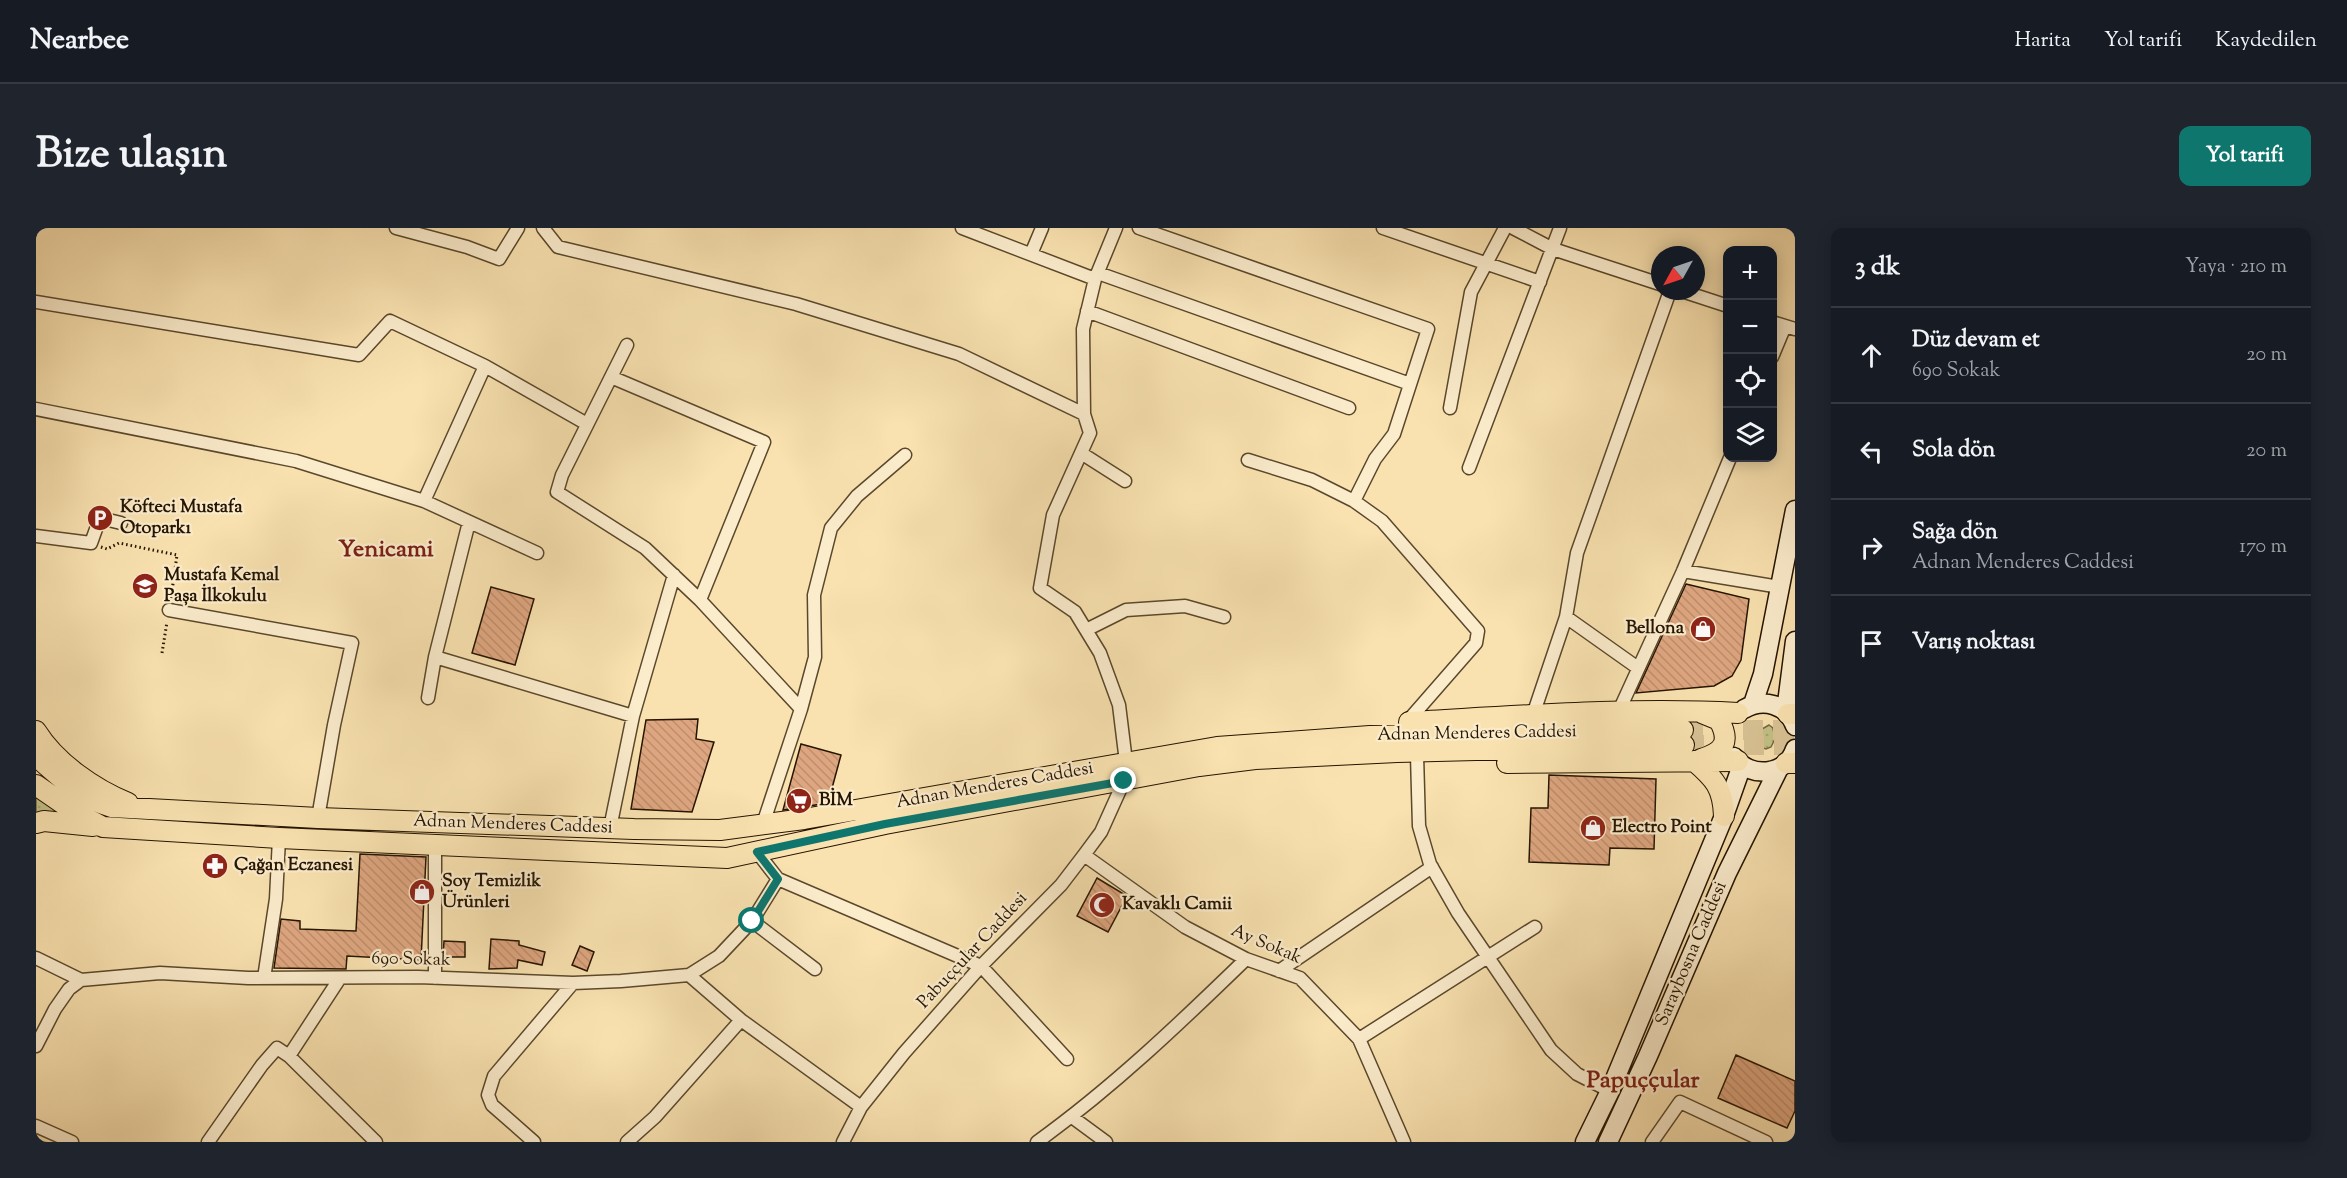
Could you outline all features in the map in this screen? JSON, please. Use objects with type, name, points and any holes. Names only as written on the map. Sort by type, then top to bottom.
[{"type":"main road","points":[[1740,763],[1729,746],[1728,737],[1733,720],[1746,709],[1763,674],[1795,510]]},
{"type":"main road","points":[[1791,717],[1795,641]]},
{"type":"main road","points":[[1370,736],[1407,722],[1746,709],[1765,703],[1776,705],[1791,717]]},
{"type":"main road","points":[[1397,752],[1455,761],[1492,763],[1687,746],[1716,755],[1723,746],[1725,730],[1719,720],[1697,711]]},
{"type":"main road","points":[[36,731],[50,750],[87,780],[117,798],[147,810]]},
{"type":"main road","name":"Adnan Menderes Caddesi","points":[[36,785],[75,812],[102,827],[279,838],[435,843],[727,858],[1125,771],[1217,747],[1370,736],[1687,746]]},
{"type":"main road","points":[[1687,746],[1760,772],[1789,761]]},
{"type":"main road","points":[[1687,746],[1713,778],[1724,801],[1724,816]]},
{"type":"main road","name":"Adnan Menderes Caddesi","points":[[36,756],[86,797],[99,803],[147,810],[318,818],[720,830],[1125,771],[1199,766],[1255,759],[1397,752],[1687,746]]},
{"type":"main road","name":"Saraybosna Caddesi","points":[[1608,1142],[1727,873],[1789,761]]},
{"type":"main road","name":"Saraybosna Caddesi","points":[[1585,1142],[1610,1091],[1724,816],[1740,763]]},
{"type":"main road","points":[[36,823],[44,821],[102,827]]},
{"type":"street","points":[[396,228],[467,247],[499,259],[518,228]]},
{"type":"street","points":[[543,228],[558,247],[796,303],[959,354],[1084,414]]},
{"type":"street","points":[[962,228],[1031,254],[1410,384]]},
{"type":"street","points":[[1031,254],[1042,228]]},
{"type":"street","points":[[1116,228],[1097,276],[1083,329],[1084,414],[1090,433],[1053,515],[1040,588],[1075,612],[1100,653],[1119,705],[1125,771]]},
{"type":"street","points":[[1139,228],[1428,329],[1394,434],[1375,459],[1354,501]]},
{"type":"street","points":[[1383,228],[1540,282]]},
{"type":"street","points":[[1450,408],[1471,292],[1505,228]]},
{"type":"street","points":[[1513,228],[1552,249],[1651,281]]},
{"type":"street","points":[[1469,468],[1560,228]]},
{"type":"street","points":[[1705,298],[1723,304]]},
{"type":"street","points":[[1533,716],[1566,617],[1577,553],[1667,300]]},
{"type":"street","points":[[36,302],[360,355],[390,321],[485,366],[587,424]]},
{"type":"street","points":[[1087,311],[1349,408]]},
{"type":"street","points":[[1775,354],[1790,328]]},
{"type":"street","points":[[627,345],[562,475],[557,492],[645,548],[700,600],[801,709]]},
{"type":"street","points":[[423,501],[485,366]]},
{"type":"street","points":[[611,377],[764,442],[700,600]]},
{"type":"street","points":[[36,409],[296,461],[423,501],[537,553]]},
{"type":"street","points":[[1081,453],[1125,481]]},
{"type":"street","points":[[763,824],[801,709],[815,657],[814,595],[831,528],[857,495],[905,455]]},
{"type":"street","points":[[1248,460],[1312,480],[1354,501],[1382,521],[1478,631],[1476,643],[1407,722]]},
{"type":"street","points":[[1618,713],[1683,571],[1728,462]]},
{"type":"street","points":[[36,536],[92,543],[100,518],[122,523]]},
{"type":"street","points":[[428,698],[435,657],[469,522]]},
{"type":"street","points":[[1683,571],[1780,587]]},
{"type":"street","points":[[610,828],[633,716],[674,575]]},
{"type":"street","points":[[1086,630],[1125,610],[1185,606],[1224,617]]},
{"type":"street","points":[[169,610],[352,643],[334,724],[318,818]]},
{"type":"street","points":[[1566,617],[1638,668]]},
{"type":"street","points":[[435,657],[633,716]]},
{"type":"street","points":[[1417,755],[1419,826],[1432,867],[1458,913],[1551,1050],[1577,1074],[1610,1091]]},
{"type":"street","name":"Pabuççular Caddesi","points":[[843,1142],[861,1107],[904,1053],[981,966],[1061,885],[1084,855],[1101,832],[1125,771]]},
{"type":"street","points":[[264,978],[276,899],[279,838]]},
{"type":"street","points":[[435,843],[435,978]]},
{"type":"street","points":[[757,852],[778,879],[981,966],[1067,1059]]},
{"type":"street","name":"Ay Sokak","points":[[1084,855],[1185,927],[1246,959],[1300,978],[1359,1039],[1404,1142]]},
{"type":"street","points":[[1279,971],[1432,867]]},
{"type":"street","name":"690 Sokak","points":[[81,980],[160,973],[264,978],[435,978],[573,983],[689,975],[719,956],[752,921],[778,879]]},
{"type":"street","points":[[752,921],[815,969]]},
{"type":"street","points":[[1359,1039],[1535,927]]},
{"type":"street","points":[[36,958],[81,980],[64,995],[36,1046]]},
{"type":"street","points":[[1037,1142],[1072,1117],[1171,1032],[1246,959]]},
{"type":"street","points":[[689,975],[741,1020],[861,1107]]},
{"type":"street","points":[[289,1056],[340,978]]},
{"type":"street","points":[[534,1142],[492,1105],[488,1095],[494,1076],[573,983]]},
{"type":"street","points":[[627,1142],[655,1117],[741,1020]]},
{"type":"street","points":[[208,1142],[262,1065],[277,1048],[289,1056],[376,1142]]},
{"type":"street","points":[[1652,1142],[1680,1102],[1766,1142]]},
{"type":"street","points":[[1072,1117],[1106,1142]]},
{"type":"street","points":[[36,1126],[72,1142]]},
{"type":"path","points":[[92,543],[107,549],[119,543],[177,555],[162,652]]},
{"type":"shaded area","points":[[1769,725],[1773,728],[1775,739],[1771,747],[1766,749],[1763,748],[1760,738],[1762,729]]},
{"type":"shaded area","points":[[36,793],[64,815],[36,814]]},
{"type":"building","name":"Bellona","points":[[1686,584],[1749,599],[1741,660],[1732,676],[1714,686],[1636,693]]},
{"type":"building","points":[[491,587],[534,599],[515,665],[472,653]]},
{"type":"building","points":[[698,719],[696,739],[714,742],[692,812],[631,809],[646,720]]},
{"type":"building","points":[[801,744],[841,755],[828,803],[783,810]]},
{"type":"building","name":"Electro Point","points":[[1549,775],[1656,779],[1654,849],[1610,848],[1609,865],[1529,862],[1531,808],[1548,808]]},
{"type":"building","points":[[360,854],[426,857],[421,960],[347,956],[346,969],[274,968],[281,919],[300,921],[300,929],[356,931]]},
{"type":"building","name":"Kavaklı Camii","points":[[1097,878],[1127,896],[1108,932],[1077,916]]},
{"type":"building","points":[[491,939],[519,941],[519,945],[545,952],[542,965],[518,960],[517,968],[489,969]]},
{"type":"building","points":[[444,941],[465,942],[465,957],[443,957]]},
{"type":"building","points":[[580,946],[594,952],[587,971],[572,965]]},
{"type":"building","points":[[1736,1055],[1795,1081],[1795,1111],[1787,1128],[1718,1098]]},
{"type":"tunnel","points":[[1683,730],[1795,730]]},
{"type":"tunnel","points":[[1684,745],[1795,745]]},
{"type":"place","name":"Köfteci Mustafa Otoparkı","points":[[100,518]]},
{"type":"place","name":"Mustafa Kemal Paşa İlkokulu","points":[[145,586]]},
{"type":"place","name":"Bellona","points":[[1703,629]]},
{"type":"place","name":"BİM","points":[[799,801]]},
{"type":"place","name":"Electro Point","points":[[1593,828]]},
{"type":"place","name":"Çağan Eczanesi","points":[[215,866]]},
{"type":"place","name":"Soy Temizlik Ürünleri","points":[[422,892]]},
{"type":"place","name":"Kavaklı Camii","points":[[1102,905]]},
{"type":"district","name":"Yenicami","points":[[386,550]]},
{"type":"district","name":"Papuççular","points":[[1643,1081]]},
{"type":"route","points":[[752,921],[778,879],[757,852],[885,824],[1124,781]]}]
